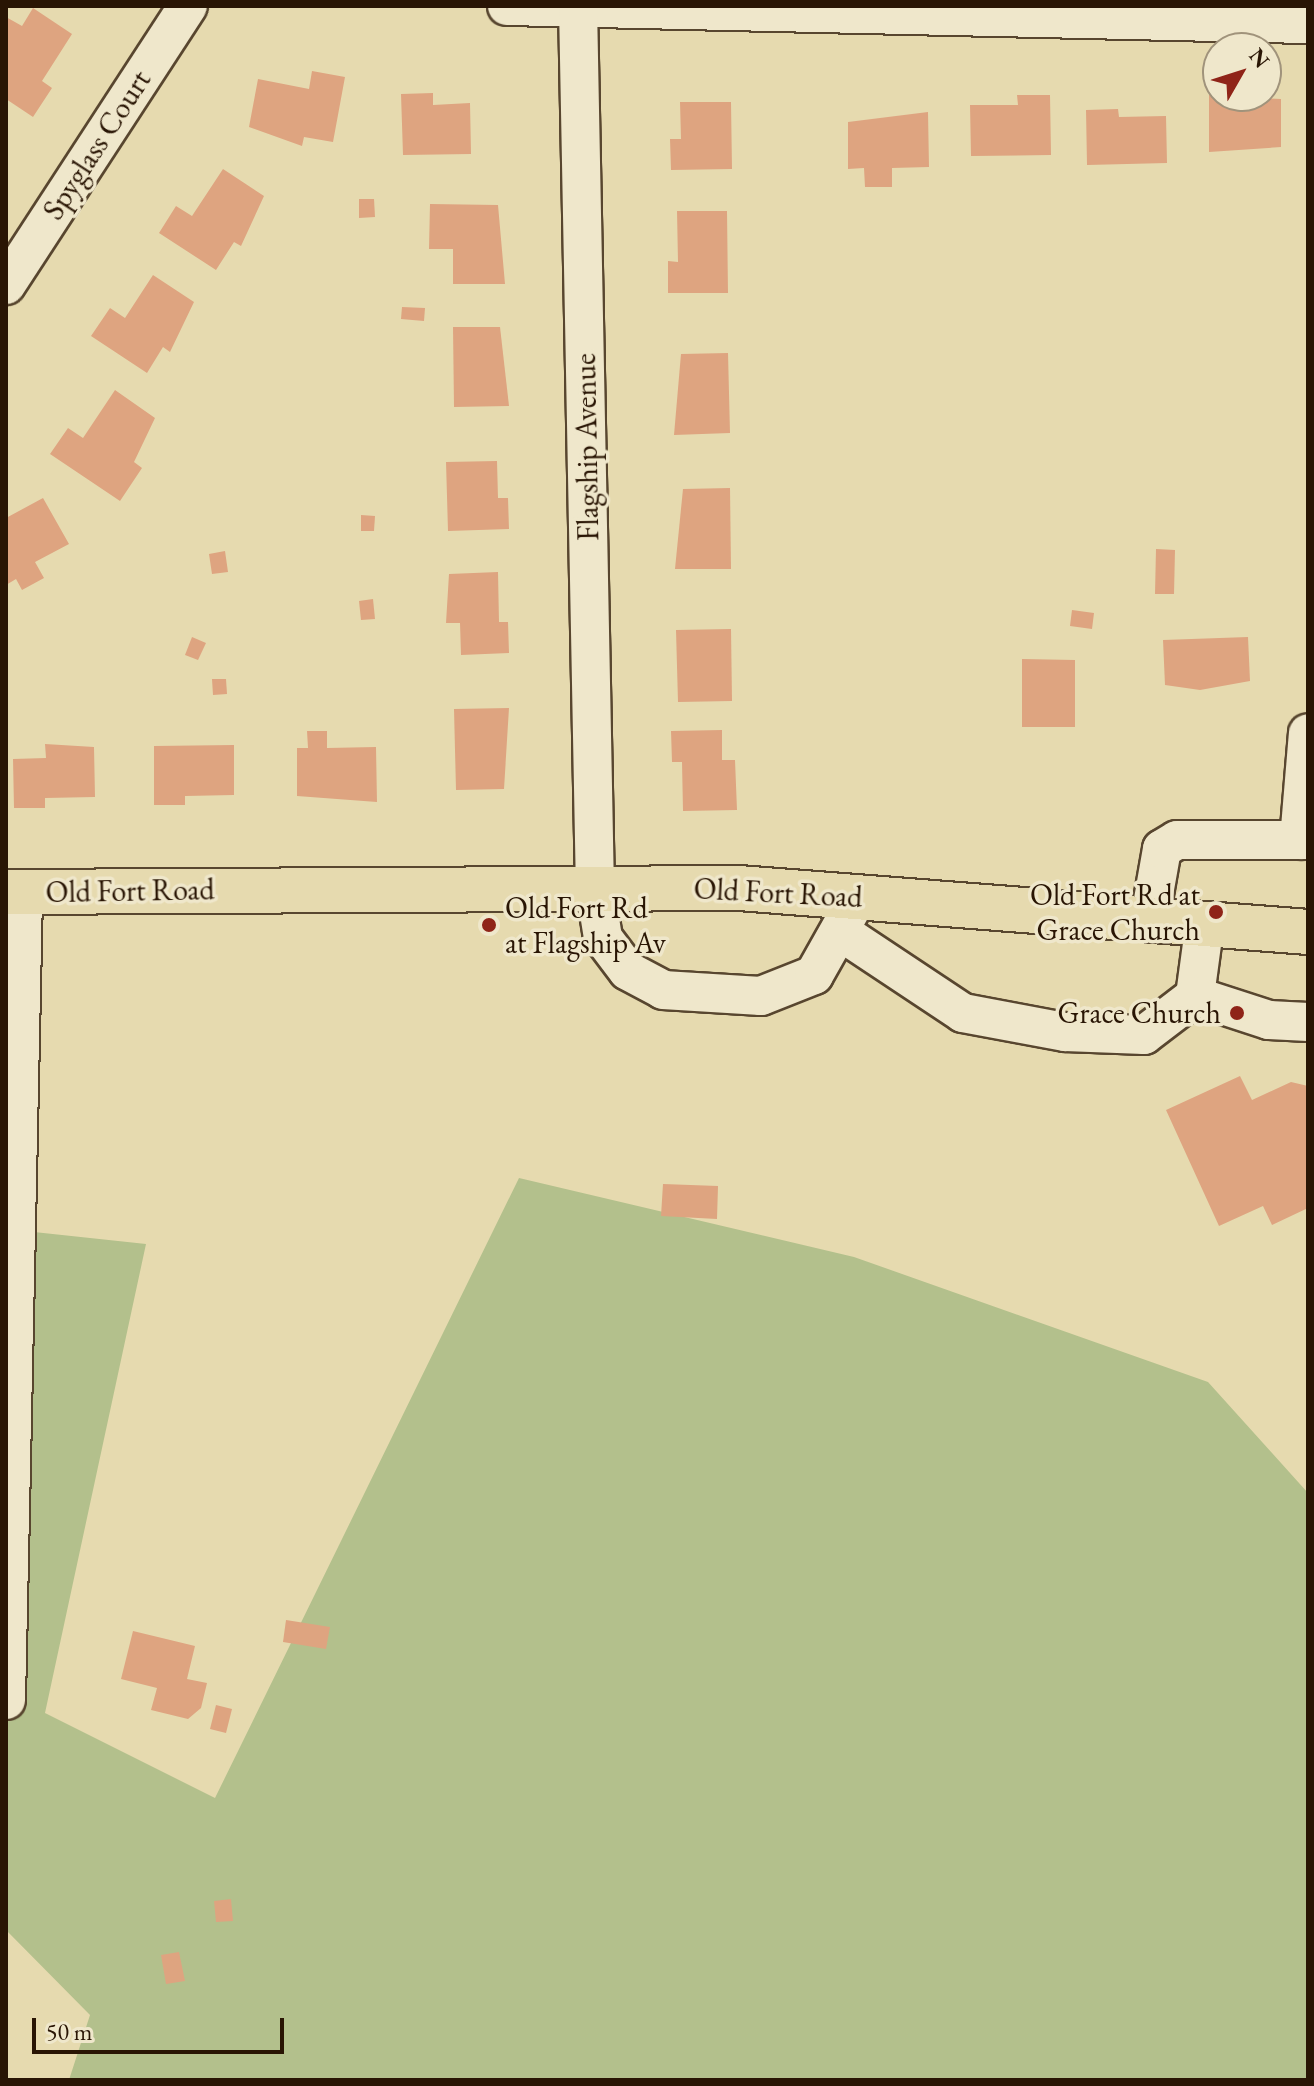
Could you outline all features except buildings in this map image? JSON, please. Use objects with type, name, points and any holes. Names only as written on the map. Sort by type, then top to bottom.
[{"type":"main road","name":"Old Fort Road","points":[[14,892],[595,888],[850,914],[1150,917],[1308,932]]},
{"type":"street","name":"Spyglass Court","points":[[6,285],[188,6]]},
{"type":"street","points":[[507,6],[1308,24]]},
{"type":"street","name":"Flagship Avenue","points":[[578,8],[595,888],[603,938],[616,959],[663,990],[789,991],[814,975],[850,914]]},
{"type":"street","points":[[1150,917],[1162,849],[1177,840],[1303,840],[1307,748]]},
{"type":"street","points":[[6,1700],[14,892]]},
{"type":"street","points":[[850,914],[963,1013],[1065,1032],[1144,1035],[1195,996],[1205,922]]},
{"type":"street","points":[[1195,996],[1269,1020],[1308,1022]]},
{"type":"green space","points":[[519,1178],[854,1257],[1208,1382],[1308,1493],[1308,2080],[69,2080],[90,2015],[6,1930],[6,1229],[146,1244],[45,1713],[215,1798]]},
{"type":"place","name":"Old Fort Rd at Grace Church","points":[[1216,912]]},
{"type":"place","name":"Old Fort Rd at Flagship Av","points":[[489,925]]},
{"type":"place","name":"Grace Church","points":[[1237,1013]]}]
